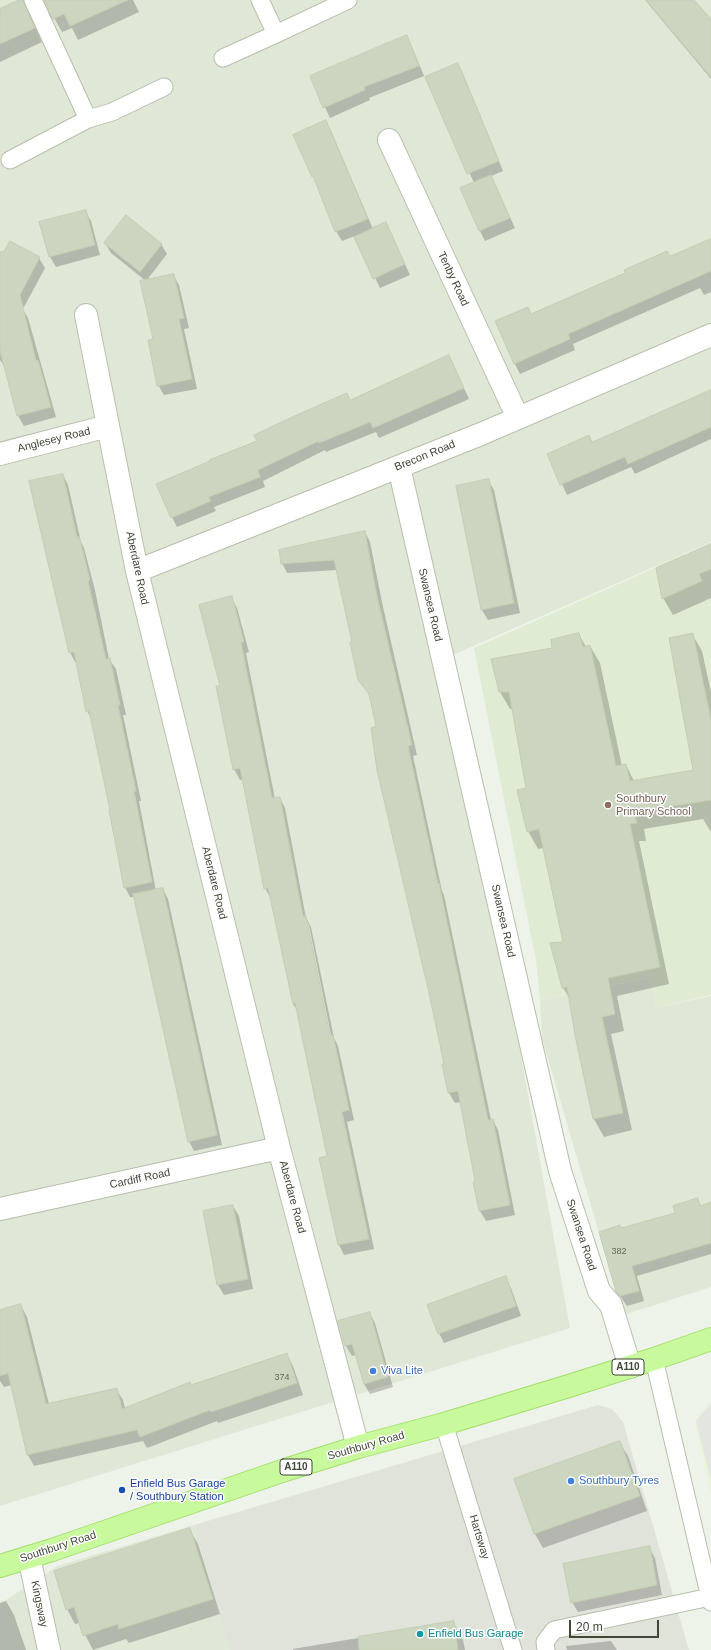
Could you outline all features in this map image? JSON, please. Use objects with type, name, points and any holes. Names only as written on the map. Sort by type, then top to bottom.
[{"type":"main road","name":"Southbury Road","points":[[0,1566],[285,1470],[358,1447],[444,1424],[654,1359],[711,1339]]},
{"type":"street","name":"Tenby Road","points":[[389,140],[518,418]]},
{"type":"street","name":"Aberdare Road","points":[[86,315],[136,572],[279,1148],[358,1447]]},
{"type":"street","name":"Brecon Road","points":[[136,572],[518,418],[711,335]]},
{"type":"street","name":"Anglesey Road","points":[[0,454],[108,426]]},
{"type":"street","name":"Swansea Road","points":[[399,467],[560,1172],[599,1291],[611,1304],[630,1366]]},
{"type":"street","name":"Cardiff Road","points":[[0,1209],[279,1148]]},
{"type":"street","name":"Kingsway","points":[[29,1557],[49,1650]]},
{"type":"lane","points":[[33,0],[88,119]]},
{"type":"lane","points":[[260,0],[276,34]]},
{"type":"lane","points":[[223,58],[348,0]]},
{"type":"lane","points":[[10,160],[88,119],[112,112],[164,87]]},
{"type":"lane","points":[[546,1650],[545,1642],[554,1630],[710,1600],[654,1359]]},
{"type":"lane","name":"Hartsway","points":[[444,1424],[513,1650]]},
{"type":"shaded area","points":[[0,0],[711,0],[711,542],[439,661],[474,794],[570,1328],[0,1506]]},
{"type":"shaded area","name":"Southbury Primary School","points":[[711,543],[711,995],[656,1008],[649,978],[540,1000],[536,961],[474,648]]},
{"type":"shaded area","points":[[650,978],[656,1008],[711,996],[711,1287],[623,1315],[542,1038],[540,1000]]},
{"type":"shaded area","points":[[711,1402],[711,1494],[695,1421]]},
{"type":"shaded area","points":[[711,1403],[711,1480],[696,1421]]},
{"type":"shaded area","points":[[598,1405],[612,1409],[623,1422],[689,1650],[229,1650],[194,1525]]},
{"type":"shaded area","points":[[194,1525],[229,1650],[0,1650],[0,1602],[6,1600],[57,1566]]},
{"type":"building","points":[[19,0],[23,0],[35,28],[0,44],[0,9]]},
{"type":"building","points":[[44,0],[128,0],[70,26],[64,14],[53,19]]},
{"type":"building","points":[[646,0],[694,0],[711,19],[711,77]]},
{"type":"building","points":[[407,35],[419,66],[364,87],[365,90],[323,108],[310,76]]},
{"type":"building","points":[[458,63],[499,161],[467,174],[425,77]]},
{"type":"building","points":[[326,120],[368,219],[335,232],[313,176],[312,177],[293,135]]},
{"type":"building","points":[[491,175],[510,218],[479,231],[460,188]]},
{"type":"building","points":[[86,210],[95,245],[49,257],[39,222]]},
{"type":"building","points":[[126,215],[162,244],[140,272],[104,243]]},
{"type":"building","points":[[386,222],[405,264],[373,279],[354,237]]},
{"type":"building","points":[[711,239],[711,271],[568,334],[570,339],[514,364],[495,321],[528,307],[531,314],[625,273],[624,270],[667,251],[670,256]]},
{"type":"building","points":[[10,241],[40,257],[20,295],[36,361],[38,360],[51,407],[17,416],[0,351],[0,252],[4,251]]},
{"type":"building","points":[[174,274],[184,318],[179,319],[192,379],[157,386],[148,340],[153,339],[140,281]]},
{"type":"building","points":[[449,355],[464,388],[373,428],[370,422],[319,443],[319,441],[258,470],[260,477],[209,497],[211,501],[171,518],[156,484],[210,461],[209,460],[257,441],[254,435],[301,413],[347,393],[350,400]]},
{"type":"building","points":[[711,390],[711,427],[628,464],[625,457],[560,485],[547,454],[589,435],[592,442]]},
{"type":"building","points":[[63,474],[77,537],[79,536],[90,580],[88,581],[106,659],[110,658],[152,882],[124,888],[110,810],[89,711],[86,712],[74,652],[69,653],[29,481]]},
{"type":"building","points":[[489,479],[514,603],[481,610],[456,486]]},
{"type":"building","points":[[365,531],[377,596],[412,745],[408,746],[438,884],[439,883],[488,1120],[493,1119],[510,1205],[479,1211],[473,1182],[475,1181],[458,1091],[448,1093],[442,1064],[444,1064],[429,993],[377,770],[371,728],[376,726],[369,694],[358,680],[350,642],[352,642],[334,560],[281,564],[279,550]]},
{"type":"building","points":[[711,544],[711,569],[699,574],[702,581],[662,599],[656,568]]},
{"type":"building","points":[[232,596],[244,642],[241,642],[272,798],[280,797],[303,916],[306,916],[330,1035],[333,1035],[349,1110],[342,1112],[369,1239],[338,1245],[319,1158],[327,1156],[295,1003],[293,1004],[268,888],[264,889],[240,768],[233,770],[216,686],[220,686],[199,605]]},
{"type":"building","points":[[579,633],[583,647],[590,645],[616,766],[626,764],[630,781],[693,770],[669,638],[693,633],[711,720],[711,800],[634,812],[637,823],[630,824],[660,967],[608,978],[615,1014],[602,1017],[623,1113],[593,1119],[576,1040],[567,987],[562,988],[550,943],[563,942],[539,829],[527,832],[517,790],[526,788],[509,692],[499,692],[491,659],[552,648],[551,640]]},
{"type":"building","points":[[163,888],[217,1135],[188,1142],[133,894]]},
{"type":"building","points":[[698,1198],[700,1206],[711,1202],[711,1243],[632,1266],[639,1291],[620,1296],[616,1292],[599,1232],[620,1225],[621,1228],[675,1213],[673,1206]]},
{"type":"building","points":[[233,1205],[248,1279],[217,1285],[203,1211]]},
{"type":"building","points":[[506,1276],[516,1306],[438,1334],[427,1305]]},
{"type":"building","points":[[21,1304],[46,1404],[117,1388],[122,1409],[190,1382],[191,1385],[287,1353],[297,1383],[211,1412],[210,1410],[140,1437],[137,1430],[27,1455],[8,1373],[0,1376],[0,1310]]},
{"type":"building","points":[[370,1312],[388,1377],[364,1384],[352,1344],[345,1346],[338,1321]]},
{"type":"building","points":[[620,1441],[640,1496],[534,1534],[514,1479]]},
{"type":"building","points":[[190,1528],[213,1599],[119,1629],[118,1624],[83,1636],[74,1607],[66,1610],[54,1571]]},
{"type":"building","points":[[650,1546],[657,1585],[571,1603],[563,1564]]},
{"type":"building","name":"Enfield Bus Garage","points":[[454,1621],[458,1650],[359,1650],[358,1637]]},
{"type":"place","name":"Southbury Primary School","points":[[608,805]]},
{"type":"place","name":"Viva Lite","points":[[373,1371]]},
{"type":"place","name":"Southbury Tyres","points":[[571,1481]]},
{"type":"place","name":"Enfield Bus Garage / Southbury Station","points":[[122,1490]]},
{"type":"place","name":"Enfield Bus Garage","points":[[420,1634]]}]
